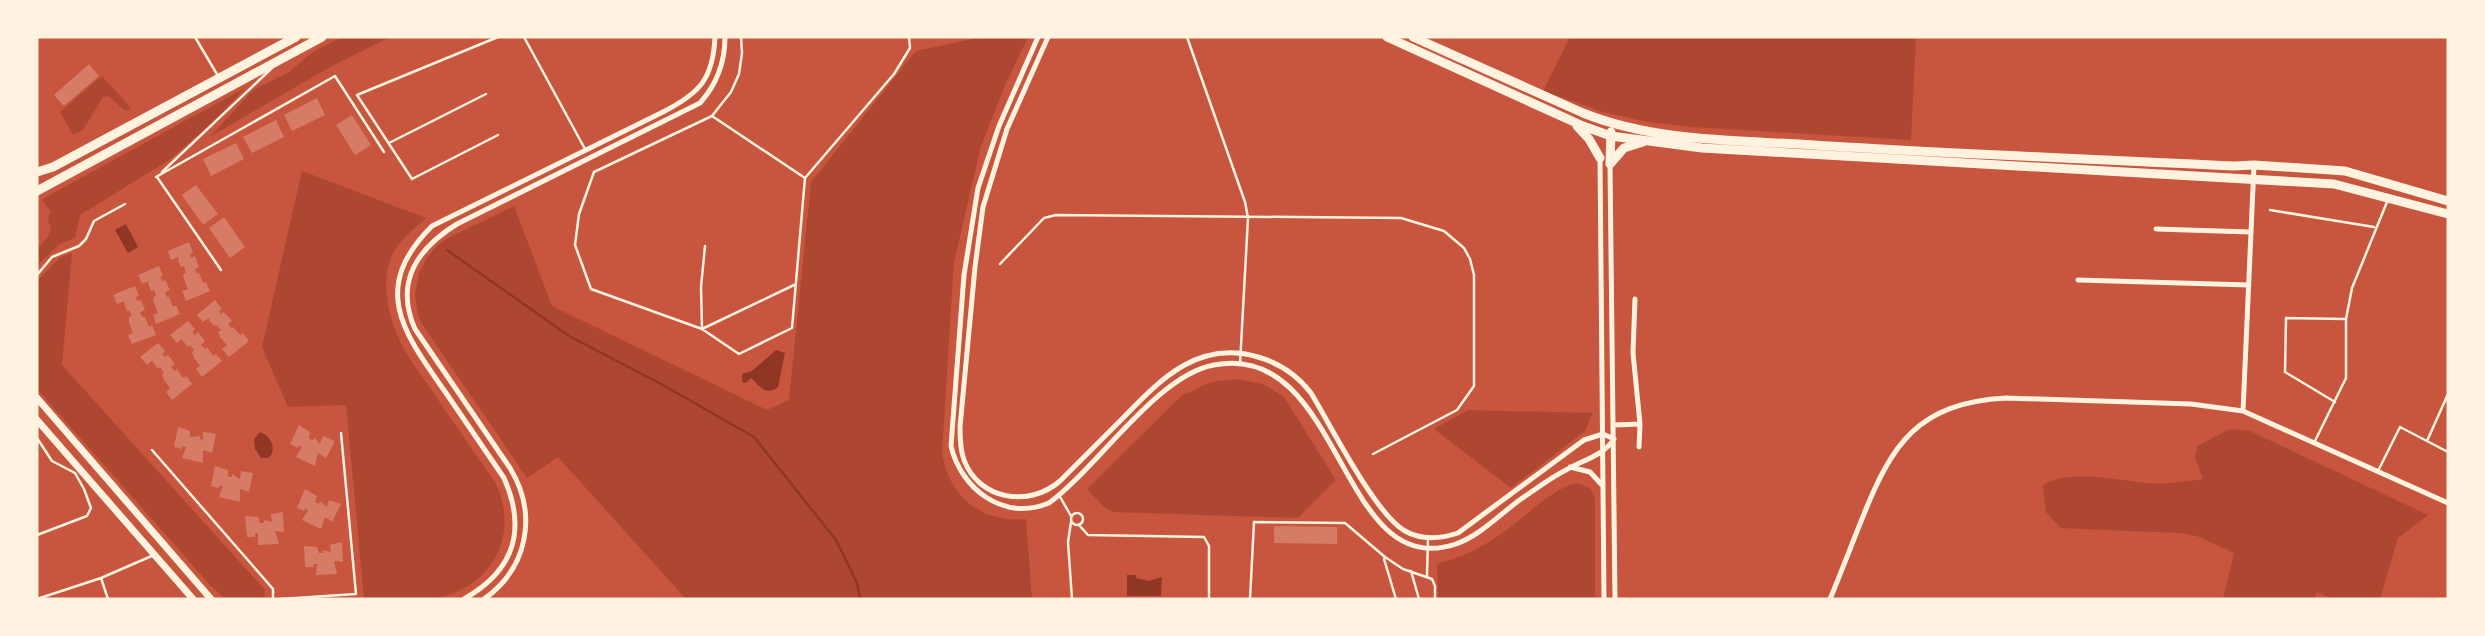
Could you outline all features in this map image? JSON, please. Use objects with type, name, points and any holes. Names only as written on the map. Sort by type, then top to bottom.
[{"type":"main road","points":[[37,172],[53,167],[296,37]]},
{"type":"main road","points":[[37,191],[322,37]]},
{"type":"main road","points":[[1387,37],[1565,118],[1611,136],[1730,150],[2334,184],[2448,214]]},
{"type":"main road","points":[[1413,37],[1609,124],[1675,135],[1844,147],[2345,171],[2448,201]]},
{"type":"main road","points":[[219,78],[225,90]]},
{"type":"main road","points":[[1565,118],[1585,134],[1600,158]]},
{"type":"main road","points":[[1600,158],[1601,133],[1604,125],[1609,124]]},
{"type":"main road","points":[[1609,124],[1610,164]]},
{"type":"main road","points":[[1610,164],[1625,148],[1646,141]]},
{"type":"street","points":[[464,599],[496,577],[506,560],[515,529],[513,504],[504,478],[405,332],[397,299],[402,268],[408,254],[432,226],[663,112],[690,96],[708,76],[715,37]]},
{"type":"street","points":[[484,599],[505,580],[522,555],[526,532],[524,499],[521,487],[510,468],[415,329],[408,304],[410,279],[417,259],[439,235],[457,223],[700,103],[716,80],[723,61],[725,37]]},
{"type":"street","points":[[1038,37],[999,126],[978,188],[964,275],[951,446],[964,479],[984,497],[996,504],[1030,508],[1049,503],[1179,379],[1213,365],[1240,364],[1275,376],[1296,392],[1378,522],[1400,540],[1416,547],[1448,546],[1473,536],[1550,479],[1603,452],[1614,439]]},
{"type":"street","points":[[1048,37],[1007,129],[990,182],[980,227],[960,427],[961,449],[973,477],[988,489],[1008,496],[1044,493],[1060,481],[1158,382],[1171,372],[1208,355],[1240,353],[1275,363],[1298,379],[1311,393],[1385,514],[1406,532],[1428,537],[1447,537],[1468,528],[1584,440],[1603,434],[1614,439]]},
{"type":"street","points":[[585,149],[590,158]]},
{"type":"street","points":[[1600,158],[1604,599]]},
{"type":"street","points":[[1610,164],[1615,599]]},
{"type":"street","points":[[2243,411],[2254,165]]},
{"type":"street","points":[[2156,229],[2250,232]]},
{"type":"street","points":[[2078,280],[2249,285]]},
{"type":"street","points":[[1635,299],[1633,353],[1640,424],[1639,447]]},
{"type":"street","points":[[37,398],[211,599]]},
{"type":"street","points":[[1830,599],[1887,463],[1913,430],[1931,417],[1977,400],[2006,398],[2191,404],[2243,411],[2448,503]]},
{"type":"street","points":[[37,420],[193,599]]},
{"type":"street","points":[[1614,425],[1640,424]]},
{"type":"street","points":[[1570,467],[1595,475],[1603,487]]},
{"type":"street","points":[[154,555],[164,546]]},
{"type":"lane","points":[[195,37],[219,78]]},
{"type":"lane","points":[[498,37],[357,95],[412,179],[498,135]]},
{"type":"lane","points":[[524,37],[585,149]]},
{"type":"lane","points":[[741,37],[739,74],[731,92],[712,116],[594,172],[579,214],[575,245],[591,289],[702,329],[739,354],[792,328],[805,178],[894,74],[910,48],[909,37]]},
{"type":"lane","points":[[1187,37],[1245,202],[1248,218],[1240,364]]},
{"type":"lane","points":[[156,177],[279,61]]},
{"type":"lane","points":[[156,177],[335,76],[384,152]]},
{"type":"lane","points":[[388,143],[486,94]]},
{"type":"lane","points":[[712,116],[805,178]]},
{"type":"lane","points":[[156,177],[221,270]]},
{"type":"lane","points":[[2314,443],[2346,378],[2346,319],[2352,288],[2389,197]]},
{"type":"lane","points":[[37,275],[52,257],[79,246],[86,239],[94,221],[125,204]]},
{"type":"lane","points":[[2270,210],[2375,227]]},
{"type":"lane","points":[[1000,264],[1045,218],[1056,215],[1401,218],[1444,230],[1464,248],[1474,275],[1474,386],[1457,410],[1373,454]]},
{"type":"lane","points":[[702,329],[701,287],[705,246]]},
{"type":"lane","points":[[702,329],[795,285]]},
{"type":"lane","points":[[2335,402],[2285,372],[2286,318],[2346,319]]},
{"type":"lane","points":[[2427,441],[2448,394]]},
{"type":"lane","points":[[2378,471],[2400,427],[2448,452]]},
{"type":"lane","points":[[280,599],[356,594],[341,433]]},
{"type":"lane","points":[[37,438],[52,461],[75,473],[91,508],[87,516],[37,535]]},
{"type":"lane","points":[[152,450],[273,589],[273,599]]},
{"type":"lane","points":[[1059,495],[1071,516],[1068,542],[1072,599]]},
{"type":"lane","points":[[1071,516],[1081,514],[1083,520],[1079,525]]},
{"type":"lane","points":[[1071,522],[1079,525],[1088,535],[1204,537],[1209,547],[1209,599]]},
{"type":"lane","points":[[1250,599],[1254,522],[1345,523],[1384,556],[1411,571],[1427,576],[1434,582],[1436,599]]},
{"type":"lane","points":[[1427,576],[1428,537]]},
{"type":"lane","points":[[37,599],[101,578],[154,555]]},
{"type":"lane","points":[[1384,556],[1396,599]]},
{"type":"lane","points":[[1411,571],[1419,599]]},
{"type":"lane","points":[[101,578],[108,599]]},
{"type":"shaded area","points":[[342,37],[390,37],[332,66],[211,136],[253,90],[289,72],[314,51]]},
{"type":"shaded area","points":[[982,37],[1028,37],[981,146],[954,262],[942,454],[952,483],[970,504],[995,517],[1026,519],[1032,599],[686,599],[558,457],[527,478],[422,324],[415,295],[419,273],[427,258],[446,239],[514,206],[552,306],[767,410],[789,400],[811,182],[916,51]]},
{"type":"shaded area","points":[[1570,37],[1916,37],[1911,140],[1690,127],[1603,112],[1543,91]]},
{"type":"shaded area","points":[[102,76],[131,108],[126,111],[108,96],[103,97],[83,130],[73,135],[60,112]]},
{"type":"shaded area","points":[[245,88],[212,123],[169,160],[80,215],[75,238],[60,244],[37,265],[37,249],[48,236],[51,226],[48,222],[50,211],[42,200]]},
{"type":"shaded area","points":[[302,171],[426,218],[401,241],[389,262],[386,290],[391,318],[408,356],[496,484],[504,516],[504,532],[493,561],[471,584],[445,596],[411,600],[364,599],[346,405],[288,407],[262,347]]},
{"type":"shaded area","points":[[126,224],[138,247],[128,253],[115,230]]},
{"type":"shaded area","points":[[72,253],[62,365],[265,590],[264,599],[226,599],[211,586],[37,389],[37,281],[60,257]]},
{"type":"shaded area","points":[[776,350],[785,353],[778,387],[766,391],[751,378],[746,383],[742,382],[742,374],[752,371]]},
{"type":"shaded area","points":[[1236,379],[1263,384],[1284,397],[1336,480],[1298,518],[1113,512],[1104,507],[1087,489],[1181,396],[1211,382]]},
{"type":"shaded area","points":[[1468,410],[1593,413],[1585,431],[1511,488],[1434,429]]},
{"type":"shaded area","points":[[2230,429],[2250,431],[2428,515],[2398,538],[2380,599],[2332,599],[2317,592],[2314,599],[2223,599],[2234,553],[2197,536],[2179,533],[2061,528],[2046,512],[2043,485],[2054,480],[2094,477],[2154,483],[2203,479],[2195,458],[2197,446]]},
{"type":"shaded area","points":[[260,432],[272,443],[273,450],[269,458],[261,458],[255,449],[254,439]]},
{"type":"shaded area","points":[[1578,483],[1590,489],[1595,498],[1595,599],[1438,599],[1437,564],[1463,556],[1486,544],[1548,497]]},
{"type":"shaded area","points":[[1127,575],[1136,575],[1136,578],[1149,581],[1162,577],[1161,596],[1127,596]]},
{"type":"building","points":[[89,64],[99,76],[64,106],[54,95]]},
{"type":"building","points":[[317,98],[325,115],[292,131],[284,115]]},
{"type":"building","points":[[352,115],[371,145],[355,155],[336,125]]},
{"type":"building","points":[[276,120],[284,137],[252,153],[243,137]]},
{"type":"building","points":[[236,143],[244,159],[211,176],[203,159]]},
{"type":"building","points":[[196,185],[218,214],[203,225],[182,195]]},
{"type":"building","points":[[224,217],[245,247],[230,258],[209,228]]},
{"type":"building","points":[[189,242],[193,252],[190,254],[191,258],[195,256],[199,267],[195,269],[197,274],[199,273],[203,283],[206,282],[210,291],[186,301],[182,291],[188,289],[183,274],[186,273],[184,266],[181,267],[179,257],[171,260],[168,251]]},
{"type":"building","points":[[159,266],[163,276],[160,277],[162,281],[165,280],[170,290],[165,292],[167,297],[173,307],[176,305],[180,314],[156,324],[153,315],[158,313],[154,303],[154,290],[151,291],[149,281],[142,284],[138,275]]},
{"type":"building","points":[[135,286],[139,296],[136,297],[137,301],[141,300],[145,310],[140,312],[142,317],[145,317],[149,327],[152,325],[156,335],[132,344],[128,335],[133,333],[129,323],[129,317],[132,316],[129,310],[127,311],[125,301],[117,304],[113,295]]},
{"type":"building","points":[[215,300],[222,309],[219,311],[221,314],[224,312],[232,321],[228,324],[231,328],[240,335],[243,333],[249,341],[229,357],[222,349],[227,345],[218,332],[221,330],[214,326],[209,320],[210,317],[203,322],[197,315]]},
{"type":"building","points":[[188,321],[195,329],[192,332],[195,335],[198,332],[205,341],[201,345],[222,361],[202,377],[196,369],[200,366],[194,358],[194,350],[190,345],[188,347],[183,338],[177,343],[170,335]]},
{"type":"building","points":[[158,343],[165,351],[162,354],[165,357],[168,355],[175,364],[171,367],[175,371],[177,369],[183,378],[186,376],[192,384],[172,400],[166,392],[170,388],[160,367],[158,369],[153,360],[147,365],[140,357]]},
{"type":"building","points":[[299,425],[310,432],[309,439],[313,440],[314,437],[320,444],[323,436],[335,441],[326,458],[318,453],[315,466],[296,457],[302,447],[290,444]]},
{"type":"building","points":[[178,427],[190,431],[190,437],[200,436],[203,440],[203,432],[216,434],[212,453],[203,450],[203,463],[182,458],[186,447],[174,447]]},
{"type":"building","points":[[215,466],[228,470],[228,477],[232,477],[232,474],[240,479],[241,471],[253,473],[249,492],[240,489],[240,502],[219,497],[223,486],[211,486]]},
{"type":"building","points":[[305,489],[317,496],[315,502],[319,504],[320,501],[327,507],[329,500],[341,504],[332,522],[325,517],[321,529],[302,520],[308,510],[297,508]]},
{"type":"building","points":[[283,512],[284,532],[275,531],[279,544],[258,545],[258,533],[255,533],[255,537],[247,537],[245,516],[258,517],[260,523],[264,523],[264,520],[272,522],[271,514]]},
{"type":"building","points":[[1274,526],[1337,527],[1337,544],[1274,543]]},
{"type":"building","points":[[342,542],[343,562],[334,561],[337,574],[316,575],[317,564],[313,564],[314,567],[305,567],[304,546],[317,547],[319,553],[323,553],[322,550],[331,552],[330,545]]},
{"type":"waterway","points":[[447,250],[569,336],[754,437],[836,540],[857,583],[860,599]]}]
